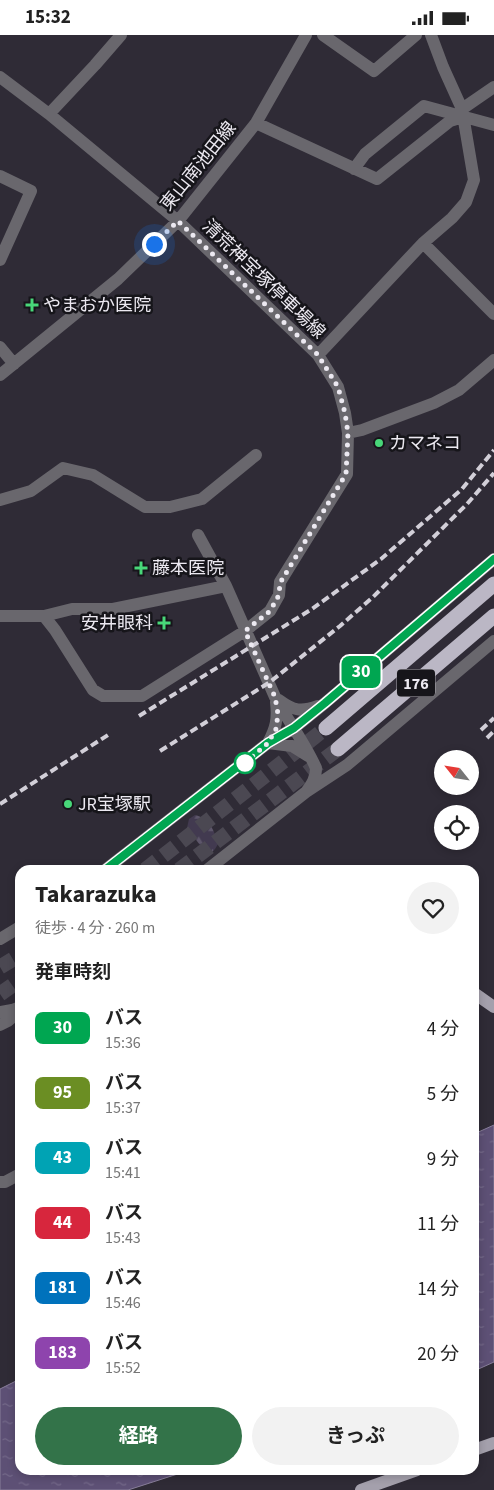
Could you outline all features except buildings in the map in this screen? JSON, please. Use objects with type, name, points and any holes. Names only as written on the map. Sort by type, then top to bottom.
[{"type":"highway","name":"176","points":[[326,728],[494,584]]},
{"type":"highway","name":"176","points":[[338,749],[494,616]]},
{"type":"main road","points":[[479,996],[494,1007]]},
{"type":"main road","points":[[479,1448],[494,1443]]},
{"type":"main road","points":[[361,1490],[403,1475]]},
{"type":"street","points":[[49,115],[121,35]]},
{"type":"street","name":"東山南池田線","points":[[0,375],[118,279],[178,221],[256,123],[306,35]]},
{"type":"street","points":[[323,35],[374,71],[416,35]]},
{"type":"street","points":[[318,355],[423,243],[466,203],[474,180],[463,113],[430,35]]},
{"type":"street","name":"清荒神宝塚停車場線","points":[[2,83],[49,115],[178,221],[318,355],[338,387],[348,433],[346,474],[280,583],[279,595],[270,611],[245,631],[142,696],[103,697],[92,690],[55,630],[44,616]]},
{"type":"street","points":[[256,123],[377,179],[494,87]]},
{"type":"street","points":[[354,169],[365,154],[424,106],[463,113],[494,125]]},
{"type":"street","points":[[0,176],[31,191],[0,260]]},
{"type":"street","points":[[423,243],[494,314]]},
{"type":"street","points":[[0,347],[14,364]]},
{"type":"street","points":[[348,433],[362,430],[434,403],[458,389],[494,360]]},
{"type":"street","points":[[0,500],[31,491],[63,468],[93,475],[145,507],[170,507],[202,499],[256,455]]},
{"type":"street","points":[[198,535],[226,586],[275,697],[316,768],[313,783],[306,792]]},
{"type":"street","points":[[111,865],[268,743],[294,728],[494,559]]},
{"type":"street","points":[[0,616],[44,616],[72,609],[113,609],[226,586]]},
{"type":"street","points":[[213,865],[306,792],[347,765],[494,641]]},
{"type":"street","points":[[275,697],[291,709],[308,710],[325,703]]},
{"type":"street","points":[[268,743],[276,729],[278,714],[275,697]]},
{"type":"street","points":[[268,743],[292,746],[306,754],[313,762]]},
{"type":"street","points":[[0,939],[15,930]]},
{"type":"street","points":[[0,1012],[15,1010]]},
{"type":"street","points":[[0,1025],[15,1015]]},
{"type":"street","points":[[0,1182],[5,1182],[15,1176]]},
{"type":"green space","points":[[195,815],[208,822],[215,834],[218,844],[210,854],[203,849],[187,828],[189,819]]},
{"type":"water","points":[[494,1125],[494,1362],[479,1369],[479,1132]]},
{"type":"water","points":[[15,1382],[15,1475],[174,1475],[128,1490],[0,1490],[0,1389]]},
{"type":"tunnel","points":[[151,865],[326,728]]},
{"type":"tunnel","points":[[186,865],[338,749]]},
{"type":"tunnel","points":[[0,967],[15,958]]},
{"type":"tunnel","points":[[0,994],[15,984]]},
{"type":"railway","points":[[139,716],[312,609],[381,559],[462,489],[494,450]]},
{"type":"railway","points":[[160,751],[270,682],[340,626],[373,597],[467,504],[494,473]]},
{"type":"railway","points":[[481,730],[494,718]]},
{"type":"railway","points":[[487,738],[494,731]]},
{"type":"railway","points":[[0,804],[108,735]]},
{"type":"bus line","name":"30","points":[[112,865],[268,743],[294,728],[494,559]]},
{"type":"place","name":"やまおか医院","points":[[32,305]]},
{"type":"place","name":"カマネコ","points":[[379,443]]},
{"type":"place","name":"藤本医院","points":[[141,568]]},
{"type":"place","name":"安井眼科","points":[[164,623]]},
{"type":"place","name":"JR宝塚駅","points":[[68,804]]},
{"type":"route","points":[[154,244],[178,221],[318,355],[338,387],[345,413],[348,433],[346,474],[280,583],[279,595],[270,611],[245,631],[275,697],[278,714],[276,729],[268,743],[245,763]]}]
